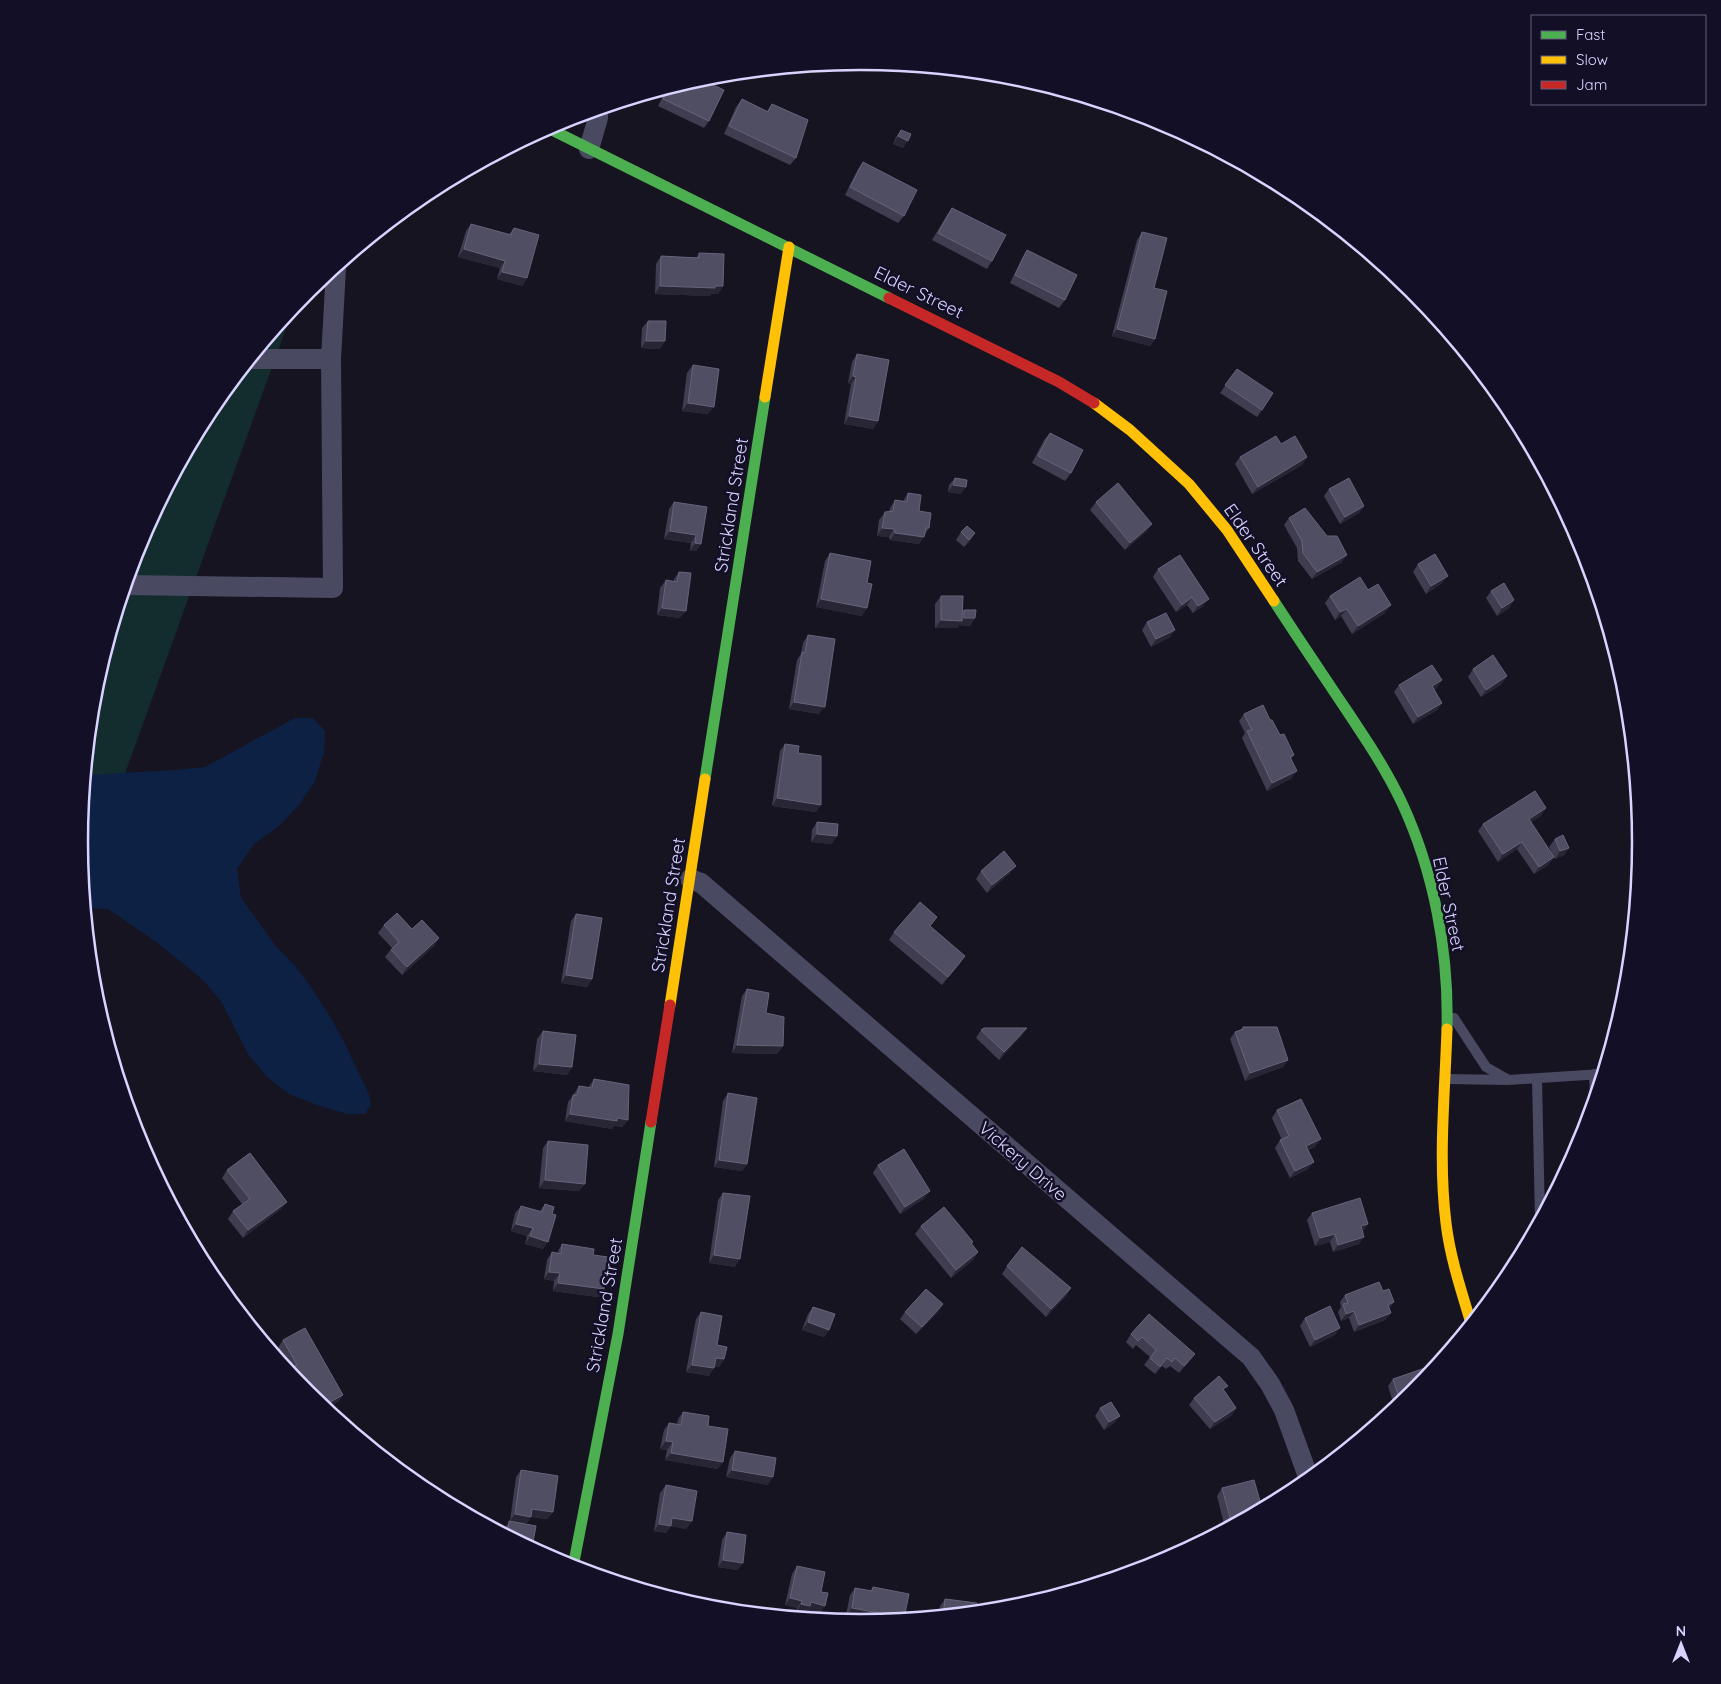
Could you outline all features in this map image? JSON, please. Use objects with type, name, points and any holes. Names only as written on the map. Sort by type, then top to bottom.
[{"type":"street","points":[[589,149],[598,116]]},
{"type":"street","name":"Elder Street","points":[[557,133],[1059,382],[1106,411],[1130,430],[1189,484],[1227,530],[1378,758],[1402,804],[1418,845],[1433,895],[1442,938],[1447,1007],[1442,1174],[1446,1224],[1455,1270],[1468,1318]]},
{"type":"street","name":"Strickland Street","points":[[575,1559],[618,1334],[789,247]]},
{"type":"street","points":[[132,585],[333,588],[331,359],[336,277]]},
{"type":"street","points":[[259,359],[331,359]]},
{"type":"street","name":"Vickery Drive","points":[[690,879],[701,883],[1251,1357],[1270,1384],[1284,1410],[1306,1471]]},
{"type":"lane","points":[[1447,1007],[1486,1067],[1508,1080]]},
{"type":"lane","points":[[1445,1078],[1508,1080],[1597,1074]]},
{"type":"lane","points":[[1537,1078],[1540,1208]]},
{"type":"green space","points":[[287,326],[89,873],[88,842],[90,792],[95,741],[103,691],[129,594],[147,547],[168,501],[192,456],[248,372]]},
{"type":"water","points":[[295,718],[313,718],[325,731],[324,752],[315,781],[299,805],[279,826],[254,844],[237,869],[241,898],[275,945],[295,966],[313,990],[343,1040],[369,1094],[371,1105],[365,1114],[347,1114],[289,1094],[266,1076],[248,1054],[221,1001],[202,979],[155,941],[108,909],[92,908],[88,842],[92,775],[205,767]]},
{"type":"building","points":[[712,85],[724,90],[709,121],[663,99],[665,95]]},
{"type":"building","points":[[742,99],[768,112],[772,104],[808,120],[796,158],[729,126]]},
{"type":"building","points":[[901,130],[911,134],[908,141],[898,136]]},
{"type":"building","points":[[863,162],[917,190],[904,216],[850,187]]},
{"type":"building","points":[[952,208],[1006,235],[992,261],[938,233]]},
{"type":"building","points":[[471,224],[511,235],[514,228],[539,235],[527,278],[502,272],[505,261],[464,249]]},
{"type":"building","points":[[1142,232],[1167,238],[1154,288],[1167,291],[1155,339],[1117,329]]},
{"type":"building","points":[[1027,250],[1077,275],[1065,300],[1015,275]]},
{"type":"building","points":[[699,253],[724,254],[723,286],[715,286],[715,288],[660,286],[661,256],[699,258]]},
{"type":"building","points":[[648,321],[666,321],[665,341],[646,341]]},
{"type":"building","points":[[857,354],[889,360],[878,421],[849,416],[856,377],[853,376]]},
{"type":"building","points":[[693,365],[719,369],[714,407],[688,403]]},
{"type":"building","points":[[1237,369],[1273,393],[1262,410],[1225,385]]},
{"type":"building","points":[[1050,433],[1083,450],[1071,473],[1038,456]]},
{"type":"building","points":[[1276,436],[1281,444],[1295,436],[1307,457],[1258,487],[1240,457]]},
{"type":"building","points":[[955,478],[967,480],[966,487],[953,485]]},
{"type":"building","points":[[1349,478],[1364,506],[1345,517],[1329,489]]},
{"type":"building","points":[[1118,483],[1152,524],[1130,543],[1096,502]]},
{"type":"building","points":[[908,493],[921,495],[919,511],[931,513],[929,528],[926,528],[924,537],[895,533],[894,529],[882,528],[885,512],[893,511],[895,500],[907,502]]},
{"type":"building","points":[[674,502],[707,507],[701,544],[695,543],[696,535],[670,531]]},
{"type":"building","points":[[1305,508],[1327,536],[1337,536],[1347,555],[1317,572],[1303,553],[1302,541],[1289,518]]},
{"type":"building","points":[[967,526],[975,533],[969,540],[961,532]]},
{"type":"building","points":[[830,553],[871,561],[867,583],[872,584],[867,608],[821,599]]},
{"type":"building","points":[[1435,554],[1448,576],[1431,586],[1418,564]]},
{"type":"building","points":[[1180,555],[1209,599],[1198,606],[1192,597],[1182,605],[1158,569]]},
{"type":"building","points":[[679,572],[691,573],[686,611],[662,608],[666,580],[677,582]]},
{"type":"building","points":[[1360,577],[1368,590],[1378,584],[1391,605],[1358,626],[1347,609],[1340,612],[1330,596]]},
{"type":"building","points":[[1504,583],[1514,600],[1502,608],[1491,591]]},
{"type":"building","points":[[941,596],[963,596],[962,621],[941,620]]},
{"type":"building","points":[[964,610],[976,610],[975,618],[964,618]]},
{"type":"building","points":[[1166,613],[1175,630],[1156,639],[1147,622]]},
{"type":"building","points":[[808,635],[835,639],[825,707],[794,702],[802,652],[805,653]]},
{"type":"building","points":[[1493,655],[1507,676],[1486,690],[1473,669]]},
{"type":"building","points":[[1432,665],[1442,680],[1432,686],[1442,703],[1418,717],[1399,685]]},
{"type":"building","points":[[1263,705],[1280,735],[1284,734],[1294,755],[1290,757],[1297,771],[1272,783],[1247,731],[1252,730],[1244,714]]},
{"type":"building","points":[[785,744],[799,746],[798,753],[821,756],[821,805],[777,798]]},
{"type":"building","points":[[1535,791],[1546,808],[1529,819],[1554,857],[1539,867],[1522,842],[1503,854],[1483,824]]},
{"type":"building","points":[[817,822],[838,824],[837,836],[817,834]]},
{"type":"building","points":[[1563,835],[1569,848],[1560,851],[1555,839]]},
{"type":"building","points":[[1004,851],[1016,866],[992,885],[981,871]]},
{"type":"building","points":[[920,902],[937,917],[930,926],[965,956],[948,977],[894,932]]},
{"type":"building","points":[[397,913],[412,929],[422,920],[439,938],[407,967],[391,950],[399,942],[384,925]]},
{"type":"building","points":[[576,914],[602,918],[592,979],[566,975]]},
{"type":"building","points":[[747,989],[769,993],[766,1013],[784,1017],[783,1046],[737,1045]]},
{"type":"building","points":[[1243,1027],[1277,1027],[1288,1060],[1250,1073],[1235,1032],[1243,1029]]},
{"type":"building","points":[[984,1028],[1027,1028],[1004,1052],[981,1030]]},
{"type":"building","points":[[543,1031],[576,1035],[572,1067],[539,1064]]},
{"type":"building","points":[[594,1079],[629,1085],[628,1120],[617,1118],[617,1121],[570,1114],[573,1095],[577,1095],[579,1086],[592,1088]]},
{"type":"building","points":[[728,1093],[757,1098],[747,1164],[719,1160]]},
{"type":"building","points":[[1301,1099],[1321,1139],[1306,1146],[1314,1162],[1295,1171],[1280,1140],[1289,1136],[1277,1110]]},
{"type":"building","points":[[548,1141],[588,1145],[585,1184],[545,1180]]},
{"type":"building","points":[[904,1149],[930,1191],[905,1207],[878,1165]]},
{"type":"building","points":[[250,1153],[287,1202],[248,1230],[233,1211],[250,1199],[227,1170]]},
{"type":"building","points":[[723,1193],[750,1196],[740,1259],[714,1255]]},
{"type":"building","points":[[1360,1198],[1368,1224],[1361,1226],[1364,1237],[1338,1245],[1335,1234],[1320,1238],[1312,1213]]},
{"type":"building","points":[[545,1204],[554,1207],[552,1214],[556,1215],[548,1242],[530,1236],[533,1228],[516,1224],[521,1206],[542,1212]]},
{"type":"building","points":[[944,1207],[973,1242],[971,1243],[978,1252],[956,1270],[921,1226]]},
{"type":"building","points":[[562,1244],[594,1249],[593,1255],[608,1257],[604,1289],[558,1283],[560,1273],[549,1272],[552,1252],[561,1254]]},
{"type":"building","points":[[1022,1247],[1071,1288],[1051,1309],[1007,1266]]},
{"type":"building","points":[[1379,1282],[1383,1291],[1389,1289],[1394,1302],[1388,1305],[1391,1313],[1359,1325],[1354,1311],[1346,1314],[1343,1304],[1348,1303],[1345,1295]]},
{"type":"building","points":[[926,1289],[943,1304],[922,1327],[905,1312]]},
{"type":"building","points":[[1330,1306],[1340,1328],[1315,1340],[1305,1318]]},
{"type":"building","points":[[813,1307],[835,1314],[829,1330],[808,1322]]},
{"type":"building","points":[[701,1312],[722,1316],[717,1345],[727,1347],[724,1359],[716,1358],[714,1368],[692,1365]]},
{"type":"building","points":[[1149,1314],[1195,1354],[1184,1366],[1175,1358],[1172,1362],[1167,1358],[1160,1367],[1150,1358],[1156,1350],[1142,1337],[1138,1341],[1131,1334]]},
{"type":"building","points":[[305,1328],[343,1395],[330,1402],[294,1366],[297,1365],[283,1340]]},
{"type":"building","points":[[1425,1368],[1398,1395],[1393,1379]]},
{"type":"building","points":[[1219,1376],[1228,1386],[1223,1389],[1236,1408],[1215,1422],[1194,1398]]},
{"type":"building","points":[[1111,1402],[1120,1416],[1109,1422],[1100,1408]]},
{"type":"building","points":[[683,1412],[709,1416],[708,1426],[728,1429],[723,1462],[671,1453],[673,1442],[666,1441],[669,1423],[681,1425]]},
{"type":"building","points":[[735,1451],[776,1458],[773,1477],[732,1470]]},
{"type":"building","points":[[521,1470],[558,1476],[553,1512],[532,1509],[531,1517],[515,1514]]},
{"type":"building","points":[[1254,1480],[1260,1502],[1230,1519],[1222,1488]]},
{"type":"building","points":[[666,1485],[697,1491],[692,1521],[672,1518],[671,1526],[659,1524]]},
{"type":"building","points":[[509,1521],[536,1526],[533,1540],[508,1528]]},
{"type":"building","points":[[727,1532],[746,1535],[743,1563],[723,1560]]},
{"type":"building","points":[[797,1566],[825,1572],[821,1592],[828,1593],[825,1606],[811,1602],[810,1606],[801,1604],[802,1601],[790,1598]]},
{"type":"building","points":[[873,1587],[909,1594],[905,1612],[879,1613],[852,1608],[855,1588],[872,1591]]},
{"type":"building","points":[[945,1599],[977,1603],[977,1604],[944,1609]]},
{"type":"traffic: fast","points":[[557,133],[889,298]]},
{"type":"traffic: fast","points":[[705,779],[765,397]]},
{"type":"traffic: fast","points":[[1274,601],[1381,764],[1402,803],[1413,829],[1431,885],[1442,942],[1447,1000],[1447,1029]]},
{"type":"traffic: fast","points":[[575,1559],[618,1334],[651,1122]]},
{"type":"traffic: slow","points":[[765,397],[789,247]]},
{"type":"traffic: slow","points":[[1094,403],[1130,430],[1189,484],[1227,530],[1274,601]]},
{"type":"traffic: slow","points":[[670,1005],[705,779]]},
{"type":"traffic: slow","points":[[1447,1029],[1442,1175],[1450,1248],[1469,1317]]},
{"type":"traffic: jam","points":[[889,298],[1059,382],[1094,403]]},
{"type":"traffic: jam","points":[[651,1122],[670,1005]]}]
